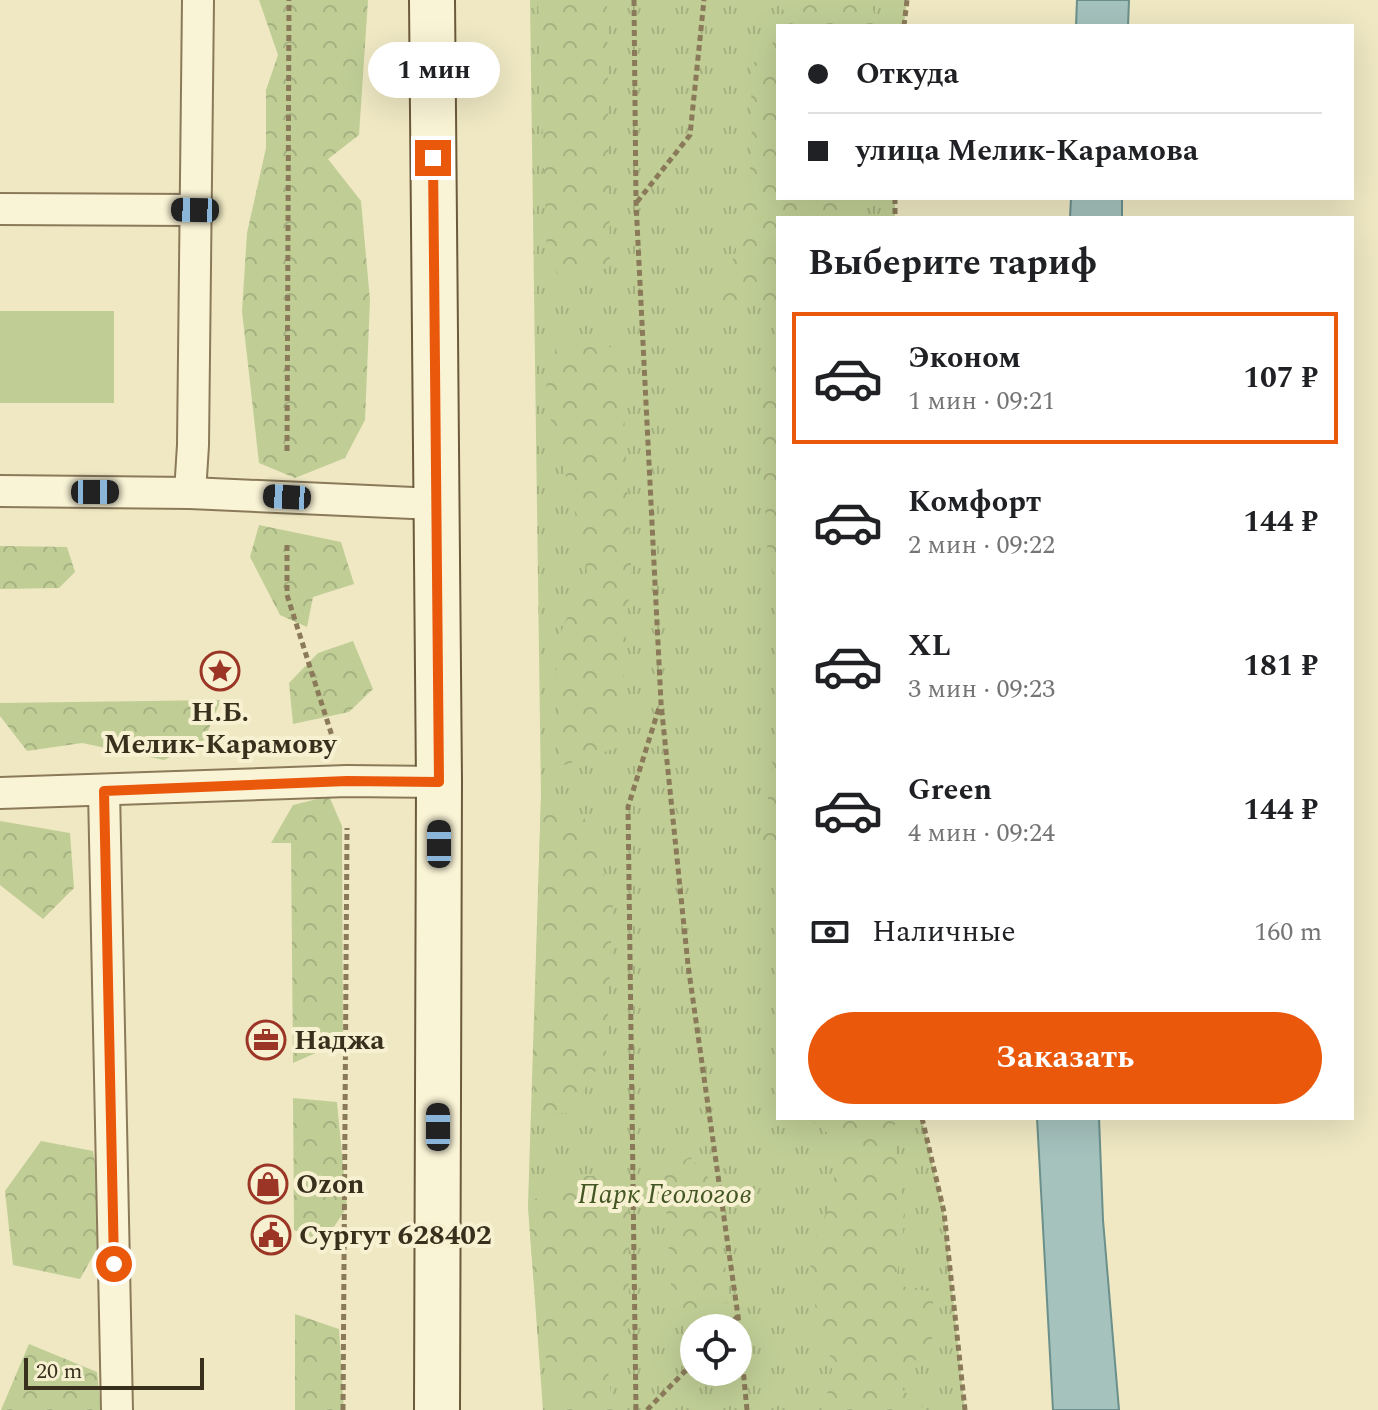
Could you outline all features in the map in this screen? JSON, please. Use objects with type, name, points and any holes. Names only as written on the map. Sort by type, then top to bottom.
[{"type":"main road","points":[[432,0],[439,782],[437,1410]]},
{"type":"lane","points":[[190,493],[198,0]]},
{"type":"lane","points":[[0,209],[195,210]]},
{"type":"lane","points":[[0,491],[190,493],[435,504]]},
{"type":"lane","points":[[0,793],[347,781],[439,782]]},
{"type":"lane","points":[[104,791],[117,1410]]},
{"type":"path","points":[[289,0],[287,595],[347,781],[343,1410]]},
{"type":"path","points":[[634,0],[636,203],[661,703],[688,965],[738,1314]]},
{"type":"path","points":[[636,203],[690,135],[704,0]]},
{"type":"path","points":[[904,24],[907,0]]},
{"type":"path","points":[[636,1410],[628,807],[661,703]]},
{"type":"path","points":[[922,1120],[944,1212],[965,1410]]},
{"type":"path","points":[[647,1410],[680,1376]]},
{"type":"path","points":[[745,1386],[747,1410]]},
{"type":"green space","points":[[259,0],[368,0],[359,135],[328,159],[361,201],[370,300],[365,420],[345,458],[295,478],[259,463],[242,311],[247,233],[266,148],[266,90],[278,55]]},
{"type":"green space","name":"Парк Геологов","points":[[530,0],[907,0],[904,24],[776,24],[776,200],[895,200],[895,216],[776,216],[776,1120],[922,1120],[944,1212],[965,1410],[543,1410],[528,1205],[541,797]]},
{"type":"green space","points":[[538,0],[607,0],[610,267],[562,281],[547,255]]},
{"type":"green space","points":[[778,0],[870,0],[877,24],[789,24]]},
{"type":"green space","points":[[776,39],[776,200],[860,200],[860,216],[776,216],[776,302],[705,302],[735,256],[752,157],[751,66]]},
{"type":"green space","points":[[0,311],[114,311],[114,403],[0,403]]},
{"type":"green space","points":[[557,343],[621,348],[631,563],[619,747],[561,766],[555,646],[587,571],[572,499],[544,394]]},
{"type":"green space","points":[[776,357],[776,577],[768,563],[760,407]]},
{"type":"green space","points":[[259,525],[341,542],[354,584],[313,597],[307,627],[280,615],[250,557]]},
{"type":"green space","points":[[0,546],[67,547],[75,572],[59,588],[0,589]]},
{"type":"green space","points":[[353,641],[373,689],[349,712],[293,724],[289,683],[318,653]]},
{"type":"green space","points":[[221,700],[204,740],[164,760],[82,743],[27,751],[0,716],[0,703]]},
{"type":"green space","points":[[776,732],[776,867],[761,856]]},
{"type":"green space","points":[[329,796],[342,826],[343,1041],[293,1063],[291,843],[271,843],[293,805]]},
{"type":"green space","points":[[541,797],[585,819],[613,903],[606,1053],[571,1113],[532,1115]]},
{"type":"green space","points":[[0,821],[70,833],[74,888],[43,919],[0,885]]},
{"type":"green space","points":[[293,1098],[337,1102],[347,1207],[324,1242],[294,1230]]},
{"type":"green space","points":[[811,1120],[898,1120],[892,1129],[905,1214],[896,1285],[932,1292],[936,1333],[897,1385],[926,1410],[824,1410],[834,1360],[820,1346],[809,1253],[829,1206],[840,1143]]},
{"type":"green space","points":[[41,1141],[93,1151],[107,1231],[80,1279],[13,1265],[5,1191]]},
{"type":"green space","points":[[690,1157],[713,1183],[730,1299],[714,1314],[680,1314],[680,1319],[673,1317],[664,1172]]},
{"type":"green space","points":[[564,1176],[597,1176],[628,1202],[629,1327],[608,1370],[613,1410],[563,1410],[541,1335],[528,1205]]},
{"type":"green space","points":[[295,1314],[339,1329],[344,1410],[295,1410]]},
{"type":"green space","points":[[29,1344],[97,1372],[101,1410],[1,1410]]},
{"type":"water","points":[[1077,0],[1129,0],[1128,24],[1076,24]]},
{"type":"water","points":[[1071,200],[1122,200],[1122,216],[1070,216]]},
{"type":"water","points":[[1037,1120],[1099,1120],[1103,1220],[1119,1410],[1053,1410]]},
{"type":"place","name":"Н.Б. Мелик-Карамову","points":[[220,671]]},
{"type":"place","name":"Наджа","points":[[266,1040]]},
{"type":"place","name":"Ozon","points":[[268,1184]]},
{"type":"place","name":"Сургут 628402","points":[[271,1235]]},
{"type":"route","points":[[114,1264],[104,791],[347,781],[439,782],[433,158]]}]
